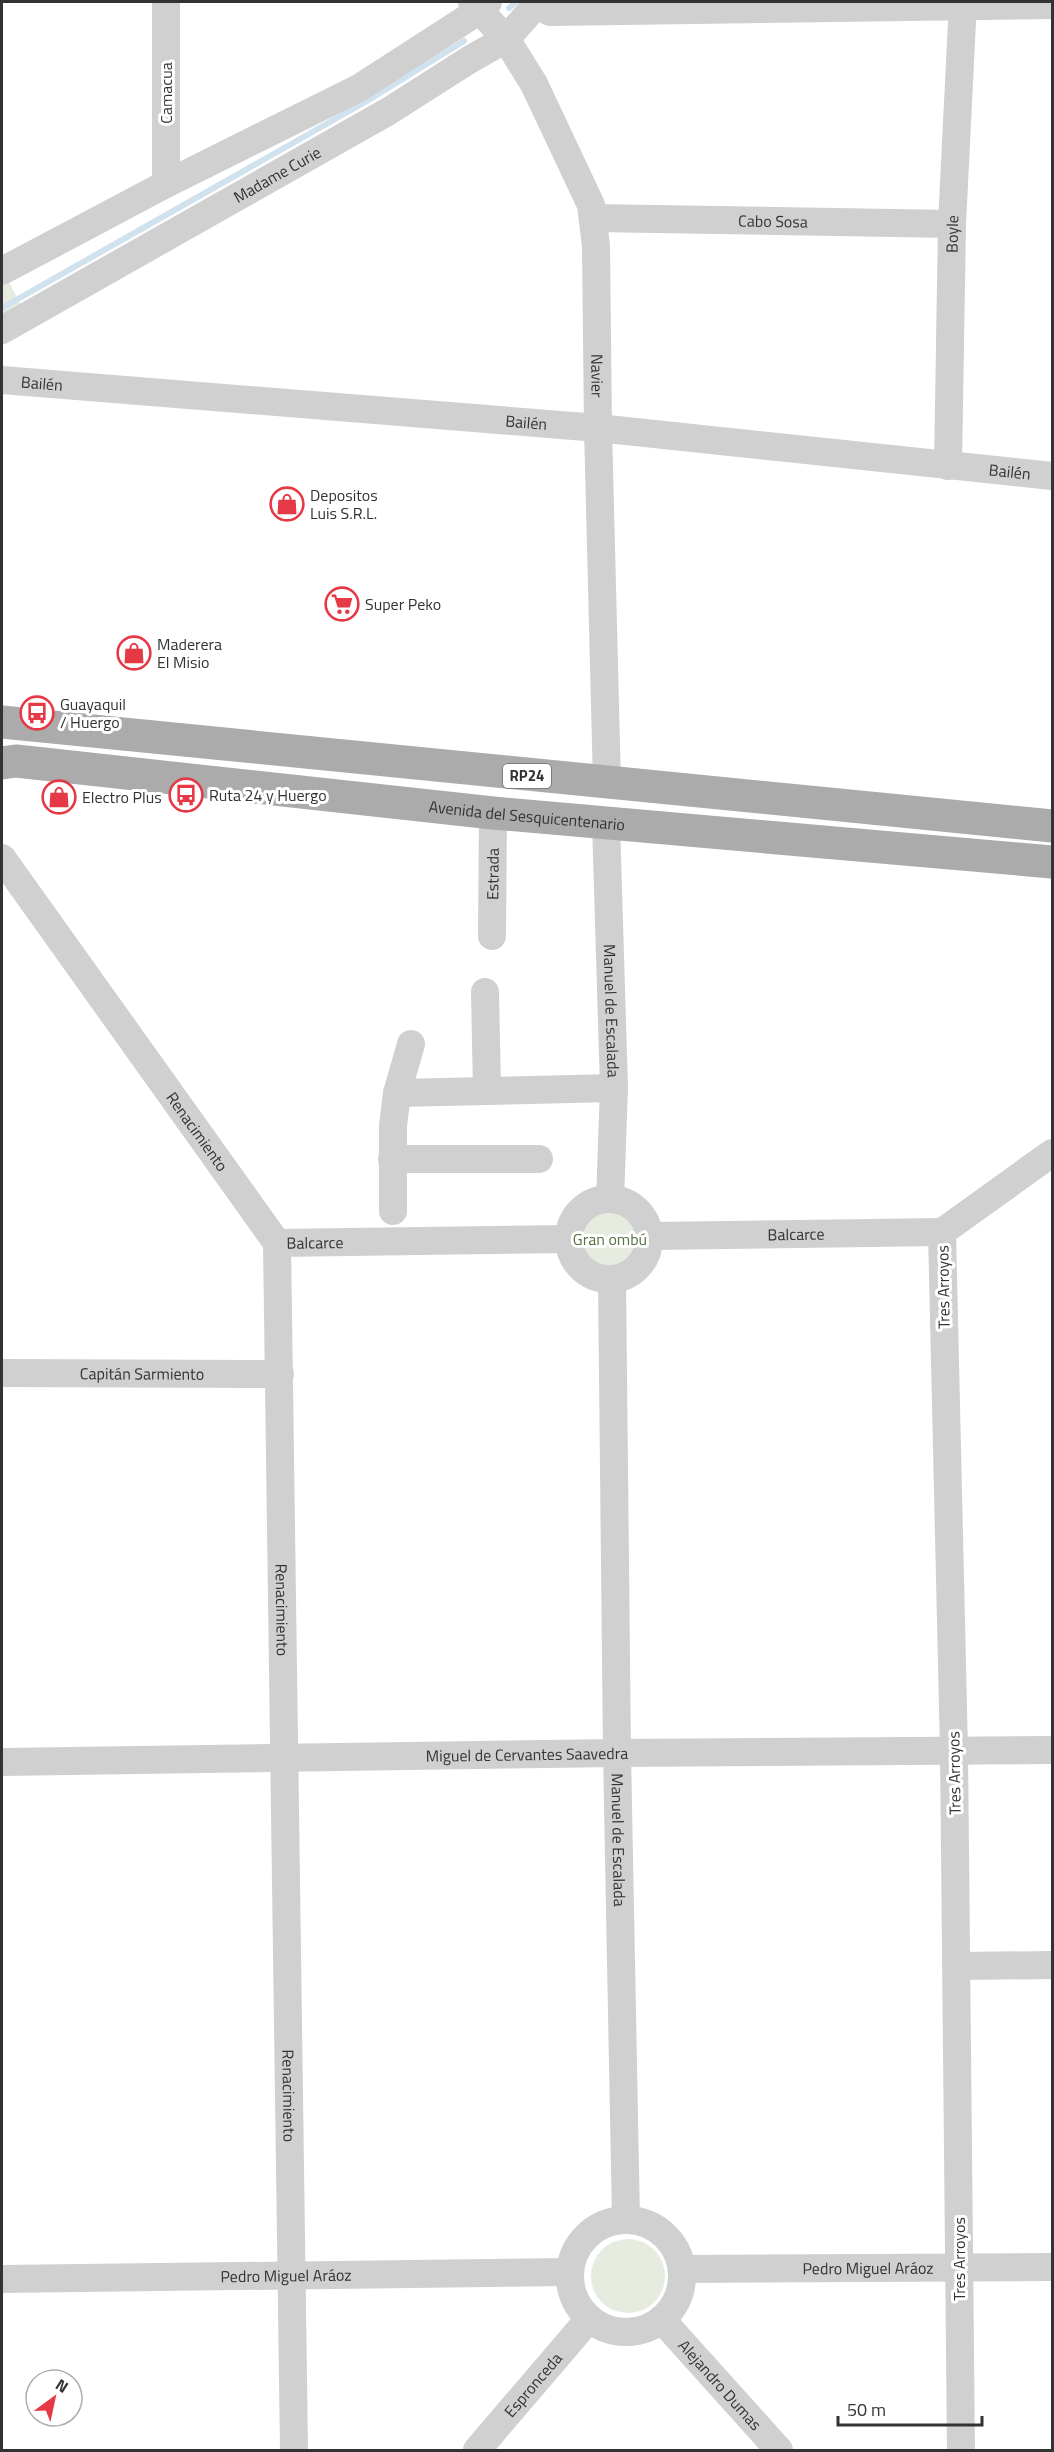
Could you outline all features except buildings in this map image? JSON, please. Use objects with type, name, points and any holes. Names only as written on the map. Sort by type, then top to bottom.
[{"type":"main road","name":"RP24","points":[[2,722],[608,784],[1053,826]]},
{"type":"main road","name":"Avenida del Sesquicentenario","points":[[2,763],[16,761],[493,813],[1053,862]]},
{"type":"street","name":"Camacua","points":[[166,2],[166,184]]},
{"type":"street","points":[[538,3],[550,12],[963,3],[1053,5]]},
{"type":"street","name":"Madame Curie","points":[[2,330],[389,111],[506,39],[538,3]]},
{"type":"street","name":"Boyle","points":[[948,466],[952,224],[963,3]]},
{"type":"street","points":[[2,271],[166,184],[359,88],[480,4]]},
{"type":"street","name":"Navier","points":[[480,4],[506,39],[534,84],[591,205],[596,246],[598,428],[608,784]]},
{"type":"street","name":"Cabo Sosa","points":[[592,218],[952,224]]},
{"type":"street","name":"Bailén","points":[[2,380],[598,428],[1053,476]]},
{"type":"street","name":"Estrada","points":[[492,936],[493,813]]},
{"type":"street","name":"Manuel de Escalada","points":[[606,823],[614,1088],[610,1199]]},
{"type":"street","name":"Renacimiento","points":[[2,858],[277,1243],[294,2451]]},
{"type":"street","points":[[484,992],[487,1090]]},
{"type":"street","points":[[393,1210],[393,1126],[397,1093],[411,1044]]},
{"type":"street","points":[[397,1093],[614,1088]]},
{"type":"street","name":"Tres Arroyos","points":[[960,2451],[954,1751],[942,1232],[1053,1153]]},
{"type":"street","points":[[392,1159],[539,1159]]},
{"type":"street","points":[[597,1200],[622,1201],[632,1206],[647,1224],[650,1236],[649,1249],[640,1265],[625,1277],[612,1280],[601,1279],[582,1269],[570,1250],[571,1226],[581,1210],[597,1200]]},
{"type":"street","name":"Balcarce","points":[[650,1236],[942,1232]]},
{"type":"street","name":"Balcarce","points":[[277,1243],[569,1239]]},
{"type":"street","name":"Manuel de Escalada","points":[[612,1280],[617,1753],[626,2220]]},
{"type":"street","name":"Capitán Sarmiento","points":[[2,1373],[280,1374]]},
{"type":"street","name":"Miguel de Cervantes Saavedra","points":[[2,1762],[617,1753],[1053,1750]]},
{"type":"street","points":[[957,1966],[1053,1965]]},
{"type":"street","points":[[626,2220],[642,2222],[657,2229],[674,2247],[682,2269],[681,2288],[674,2306],[662,2320],[645,2330],[625,2333],[606,2330],[589,2319],[577,2306],[571,2289],[569,2272],[573,2256],[581,2241],[594,2229],[609,2222],[626,2220]]},
{"type":"street","name":"Pedro Miguel Aráoz","points":[[682,2269],[1053,2267]]},
{"type":"street","name":"Pedro Miguel Aráoz","points":[[2,2279],[569,2272]]},
{"type":"street","name":"Espronceda","points":[[477,2451],[589,2319]]},
{"type":"street","name":"Alejandro Dumas","points":[[662,2320],[779,2451]]},
{"type":"green space","points":[[9,282],[26,315],[2,327],[2,286]]},
{"type":"green space","name":"Gran ombú","points":[[611,1205],[624,1208],[636,1215],[643,1227],[646,1240],[643,1253],[636,1265],[624,1272],[611,1275],[598,1272],[586,1265],[579,1253],[576,1240],[579,1227],[586,1215],[598,1208]]},
{"type":"green space","points":[[621,2239],[635,2239],[649,2245],[659,2255],[665,2269],[663,2290],[649,2307],[635,2313],[621,2313],[607,2307],[597,2297],[591,2283],[591,2269],[597,2255],[607,2245]]},
{"type":"waterway","points":[[509,8],[516,2]]},
{"type":"waterway","points":[[2,308],[367,101],[464,41]]},
{"type":"place","name":"Depositos Luis S.R.L.","points":[[287,504]]},
{"type":"place","name":"Super Peko","points":[[342,604]]},
{"type":"place","name":"Maderera El Misio","points":[[134,653]]},
{"type":"place","name":"Guayaquil / Huergo","points":[[37,713]]},
{"type":"place","name":"Ruta 24 y Huergo","points":[[186,795]]},
{"type":"place","name":"Electro Plus","points":[[59,797]]}]
